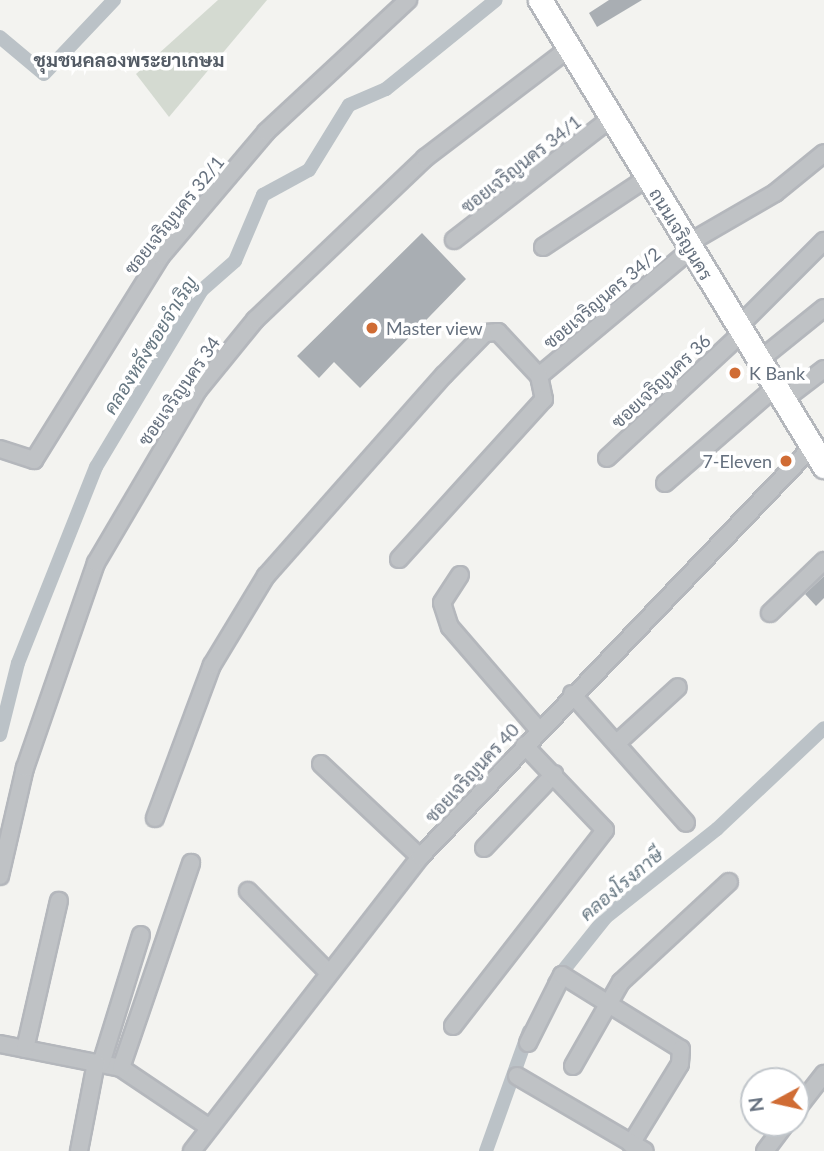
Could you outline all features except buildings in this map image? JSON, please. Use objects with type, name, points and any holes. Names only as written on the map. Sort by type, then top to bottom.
[{"type":"main road","name":"ถนนเจริญนคร","points":[[540,0],[740,330],[777,396],[817,457]]},
{"type":"street","name":"ซอยเจริญนคร 32/1","points":[[0,449],[34,460],[161,256],[266,132],[408,0]]},
{"type":"street","name":"ซอยเจริญนคร 34","points":[[0,876],[25,768],[96,563],[198,390],[255,320],[425,158],[568,49]]},
{"type":"street","name":"ซอยเจริญนคร 34/1","points":[[454,240],[611,118]]},
{"type":"street","name":"ซอยเจริญนคร 34/2","points":[[539,376],[689,247],[775,193],[824,153]]},
{"type":"street","points":[[542,247],[647,178]]},
{"type":"street","name":"ซอยเจริญนคร 36","points":[[607,458],[740,330],[824,241]]},
{"type":"street","points":[[757,362],[824,308]]},
{"type":"street","points":[[155,818],[226,636],[266,576],[361,465],[485,333],[498,332],[539,376],[546,393],[541,405],[399,559]]},
{"type":"street","points":[[665,483],[777,396],[824,369]]},
{"type":"street","name":"ซอยเจริญนคร 40","points":[[192,1151],[207,1126],[420,857],[572,694],[817,457]]},
{"type":"street","points":[[770,613],[824,561]]},
{"type":"street","points":[[460,575],[442,603],[450,627],[539,730]]},
{"type":"street","points":[[618,742],[678,687]]},
{"type":"street","points":[[572,694],[618,742],[686,823]]},
{"type":"street","points":[[453,1026],[605,830],[524,745]]},
{"type":"street","points":[[321,764],[420,857]]},
{"type":"street","points":[[484,848],[554,774]]},
{"type":"street","points":[[121,1068],[191,863]]},
{"type":"street","points":[[573,1066],[607,1000],[729,882]]},
{"type":"street","points":[[248,891],[328,973]]},
{"type":"street","points":[[25,1049],[59,901]]},
{"type":"street","points":[[79,1151],[98,1063],[141,935]]},
{"type":"street","points":[[517,1076],[638,1147],[683,1055],[607,1000],[559,976],[528,1043]]},
{"type":"street","points":[[0,1044],[121,1068],[207,1126]]},
{"type":"street","points":[[810,1092],[824,1074]]},
{"type":"shaded area","points":[[218,0],[267,0],[169,117],[136,74]]},
{"type":"waterway","points":[[0,37],[44,74],[114,0]]},
{"type":"waterway","name":"คลองหลังซอยจำเริญ","points":[[0,735],[18,663],[96,467],[202,290],[235,261],[263,195],[309,170],[349,105],[386,89],[496,0]]},
{"type":"waterway","name":"คลองโรงภาษี","points":[[554,982],[606,917],[717,829],[824,728]]},
{"type":"waterway","name":"คลองโรงภาษี","points":[[486,1151],[529,1031]]},
{"type":"place","name":"Master view","points":[[372,328]]},
{"type":"place","name":"K Bank","points":[[735,373]]},
{"type":"place","name":"7-Eleven","points":[[786,461]]},
{"type":"district","name":"ชุมชนคลองพระยาเกษม","points":[[129,60]]}]
